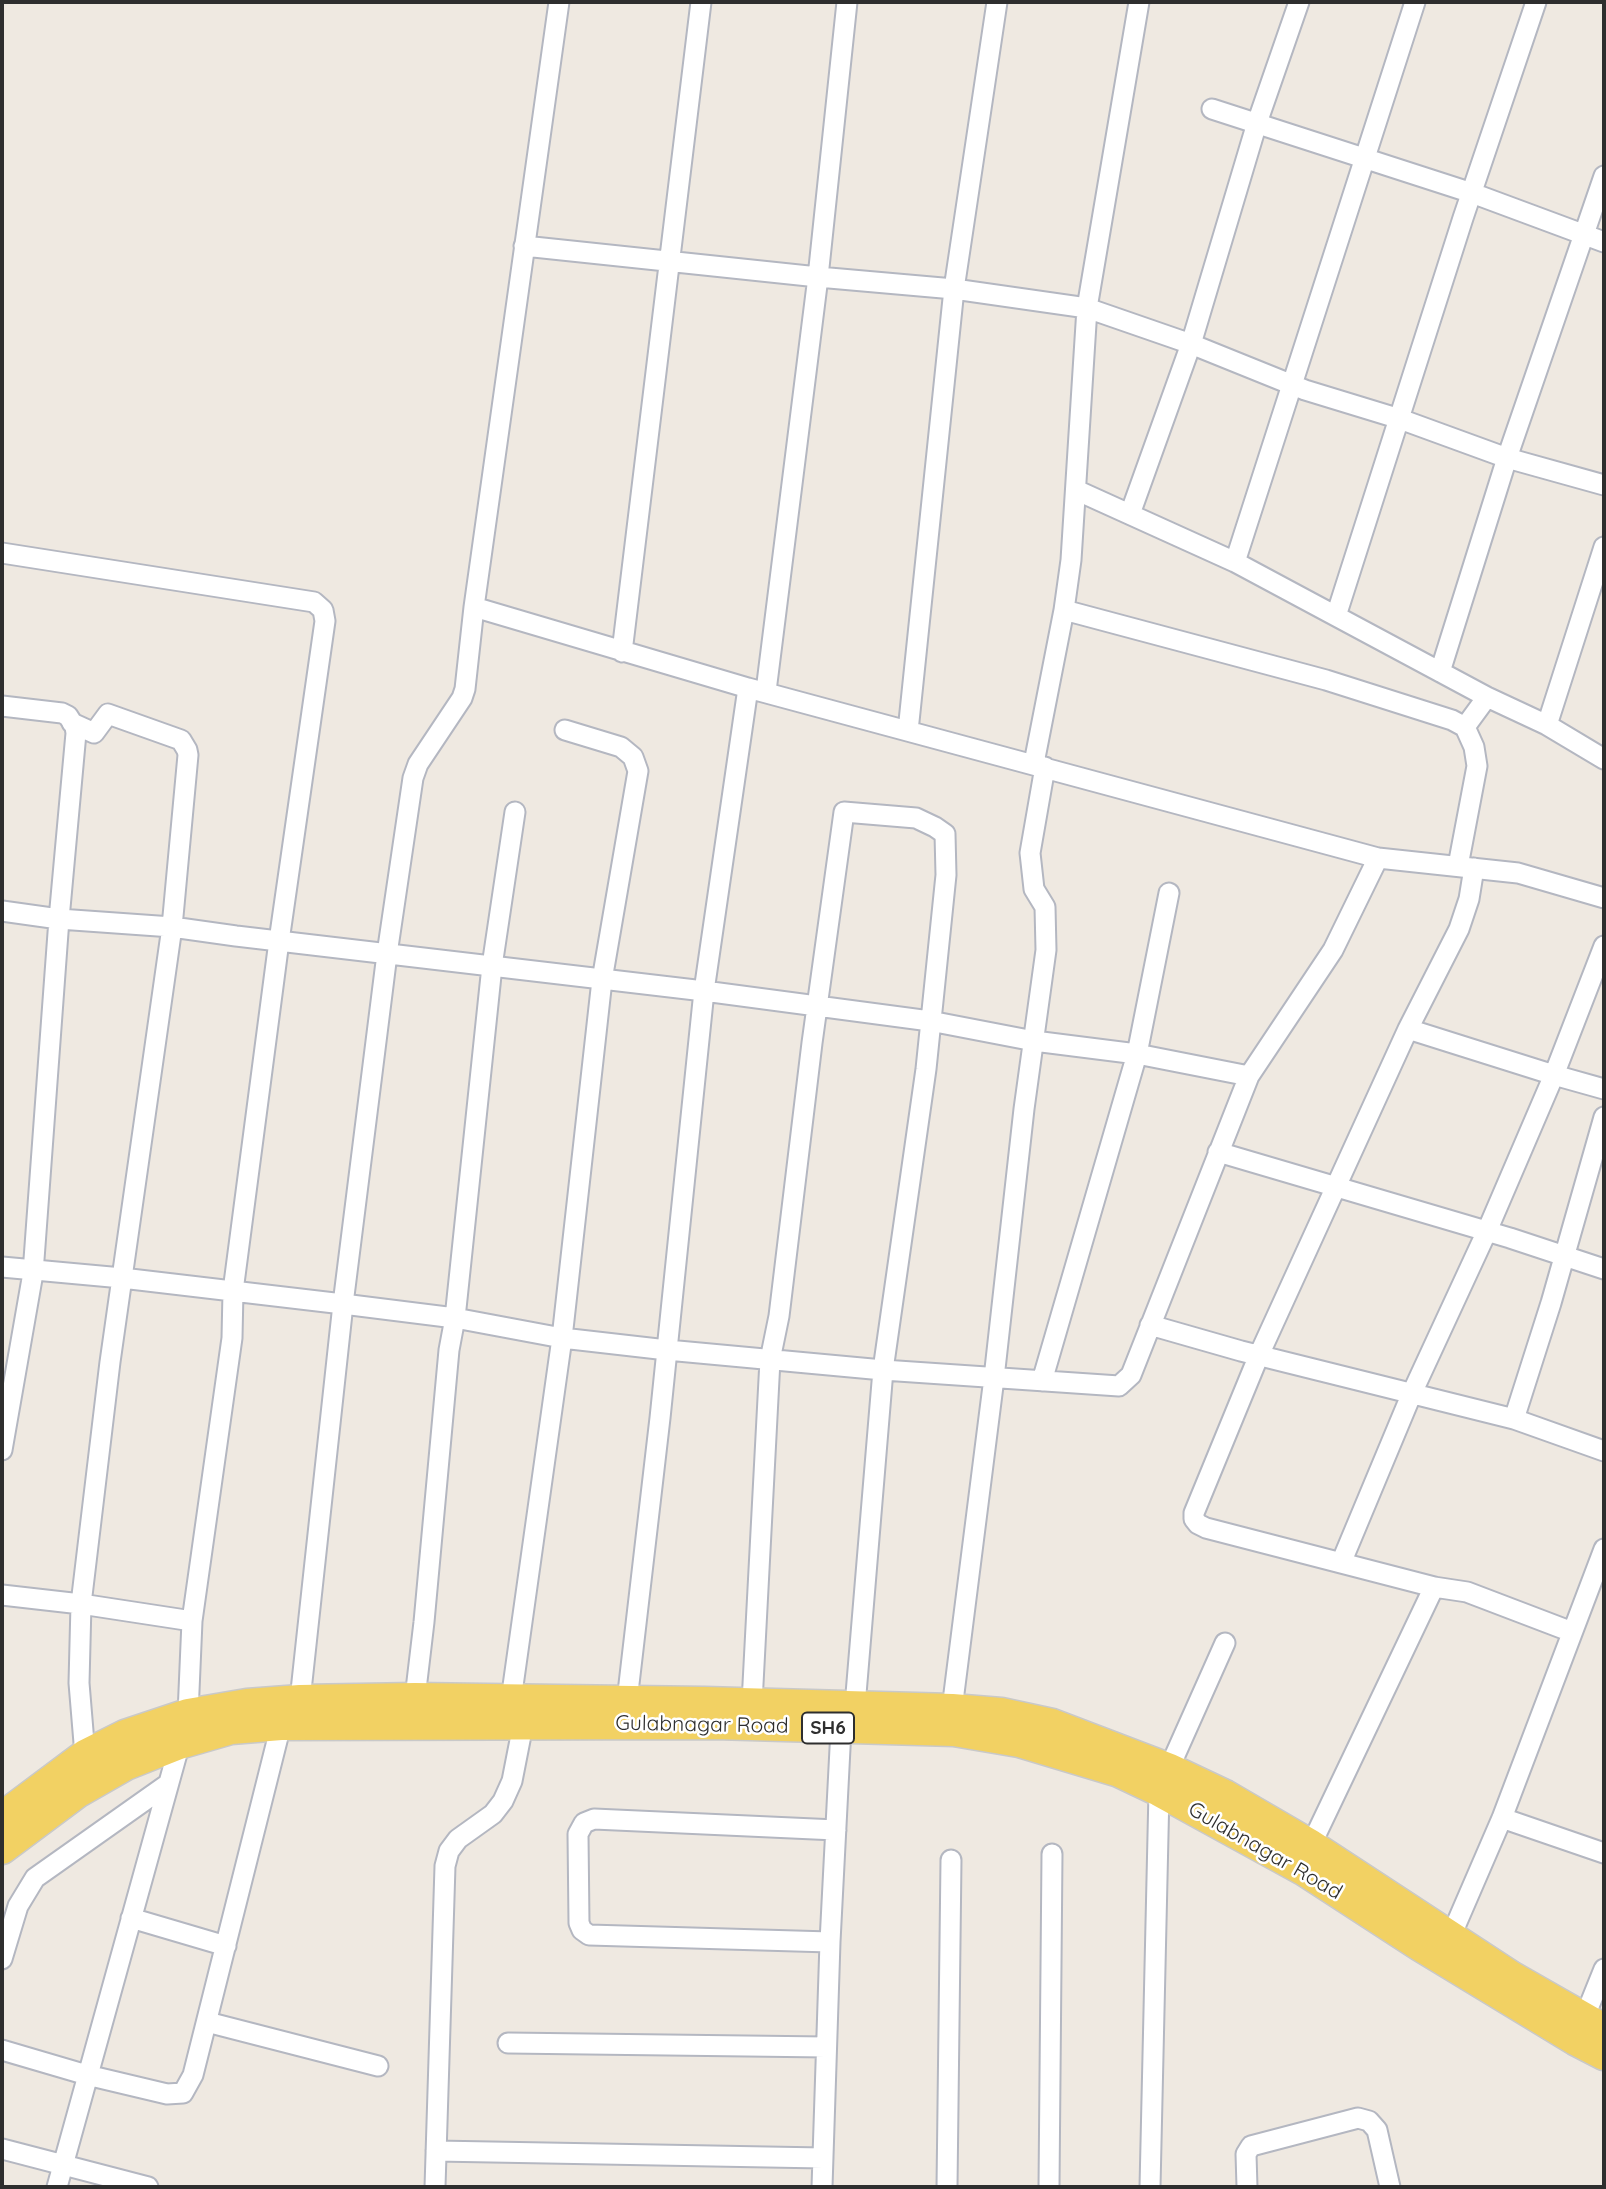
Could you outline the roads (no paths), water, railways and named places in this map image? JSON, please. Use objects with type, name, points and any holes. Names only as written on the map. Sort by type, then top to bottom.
[{"type":"main road","name":"Gulabnagar Road","points":[[2,1817],[85,1755],[125,1735],[188,1714],[247,1704],[300,1700],[415,1698],[517,1713],[715,1724],[848,1718],[952,1709],[1001,1713],[1052,1724],[1165,1780],[1420,1946],[1588,2029]]},
{"type":"main road","name":"Gulabnagar Road","points":[[2,1849],[77,1793],[126,1765],[179,1744],[231,1729],[517,1713],[627,1701],[751,1703],[1019,1742],[1119,1772],[1226,1795],[1311,1845],[1511,1976],[1588,2029],[1604,2055]]},
{"type":"street","points":[[300,1700],[343,1304],[387,954],[413,778],[418,764],[454,714],[466,689],[474,607],[559,2]]},
{"type":"street","points":[[622,652],[701,2]]},
{"type":"street","points":[[627,1701],[704,991],[757,690],[818,277],[847,2]]},
{"type":"street","points":[[908,730],[954,289],[996,2]]},
{"type":"street","points":[[952,1709],[994,1378],[1024,1109],[1046,950],[1045,907],[1034,889],[1030,853],[1039,765],[1071,560],[1087,308],[1139,2]]},
{"type":"street","points":[[1130,514],[1191,344],[1257,123],[1299,2]]},
{"type":"street","points":[[1235,562],[1415,2]]},
{"type":"street","points":[[1336,616],[1536,2]]},
{"type":"street","points":[[1212,109],[1472,193],[1604,242]]},
{"type":"street","points":[[1440,671],[1507,458],[1604,176]]},
{"type":"street","points":[[524,246],[954,289],[1087,308],[1191,344],[1293,385],[1400,419],[1507,458],[1604,485]]},
{"type":"street","points":[[1076,491],[1235,562],[1487,697],[1547,725],[1604,759]]},
{"type":"street","points":[[1547,725],[1604,547]]},
{"type":"street","points":[[2,553],[83,568],[314,602],[323,610],[325,621],[233,1291],[232,1338],[192,1621],[188,1714],[57,2187]]},
{"type":"street","points":[[474,607],[757,690],[1378,858],[1531,876],[1604,898]]},
{"type":"street","points":[[1064,610],[1326,680],[1452,720],[1465,727],[1474,747],[1477,766],[1466,867],[1469,899],[1460,929],[1408,1029],[1259,1355],[1196,1507],[1194,1519],[1206,1528],[1434,1587],[1467,1592],[1572,1632]]},
{"type":"street","points":[[1465,727],[1487,697]]},
{"type":"street","points":[[2,706],[51,710],[68,716],[76,733],[32,1270],[2,1450]]},
{"type":"street","points":[[72,723],[94,733],[108,714],[175,737],[185,745],[188,755],[172,927],[122,1278],[81,1604],[79,1683],[85,1755]]},
{"type":"street","points":[[435,2187],[445,1866],[449,1851],[457,1839],[493,1814],[503,1801],[512,1781],[517,1713],[602,980],[638,771],[633,757],[621,747],[565,730]]},
{"type":"street","points":[[415,1698],[426,1609],[449,1350],[455,1318],[492,967],[515,812]]},
{"type":"street","points":[[751,1703],[770,1360],[779,1316],[812,1043],[844,812],[916,818],[945,834],[946,875],[926,1069],[883,1370],[836,1830],[822,2187]]},
{"type":"street","points":[[2,1267],[343,1304],[455,1318],[562,1338],[667,1350],[883,1370],[1119,1386],[1131,1375],[1249,1076],[1333,950],[1378,858]]},
{"type":"street","points":[[1042,1381],[1137,1055],[1169,893]]},
{"type":"street","points":[[2,911],[59,919],[172,927],[818,1006],[930,1021],[1249,1076]]},
{"type":"street","points":[[1341,1563],[1412,1393],[1487,1231],[1554,1075],[1604,946]]},
{"type":"street","points":[[1408,1029],[1604,1088]]},
{"type":"street","points":[[1514,1419],[1551,1303],[1604,1117]]},
{"type":"street","points":[[1218,1152],[1564,1254],[1604,1269]]},
{"type":"street","points":[[1150,1325],[1514,1419],[1604,1451]]},
{"type":"street","points":[[1451,1936],[1502,1818],[1604,1549]]},
{"type":"street","points":[[1311,1845],[1434,1587]]},
{"type":"street","points":[[2,1595],[192,1621]]},
{"type":"street","points":[[1150,2187],[1165,1780],[1225,1643]]},
{"type":"street","points":[[2,2050],[167,2094],[183,2093],[193,2075],[281,1726]]},
{"type":"street","points":[[2,1959],[18,1906],[36,1878],[168,1784]]},
{"type":"street","points":[[1502,1818],[1604,1853]]},
{"type":"street","points":[[830,1942],[589,1935],[582,1930],[579,1923],[578,1834],[584,1823],[594,1819],[836,1830]]},
{"type":"street","points":[[1049,2187],[1052,1854]]},
{"type":"street","points":[[947,2187],[951,1860]]},
{"type":"street","points":[[131,1918],[226,1946]]},
{"type":"street","points":[[1588,2029],[1604,1969]]},
{"type":"street","points":[[206,2022],[378,2066]]},
{"type":"street","points":[[508,2043],[826,2047]]},
{"type":"street","points":[[1247,2187],[1246,2154],[1251,2146],[1358,2118],[1369,2121],[1377,2130],[1390,2187]]},
{"type":"street","points":[[2,2149],[148,2187]]},
{"type":"street","points":[[436,2151],[823,2158]]}]
